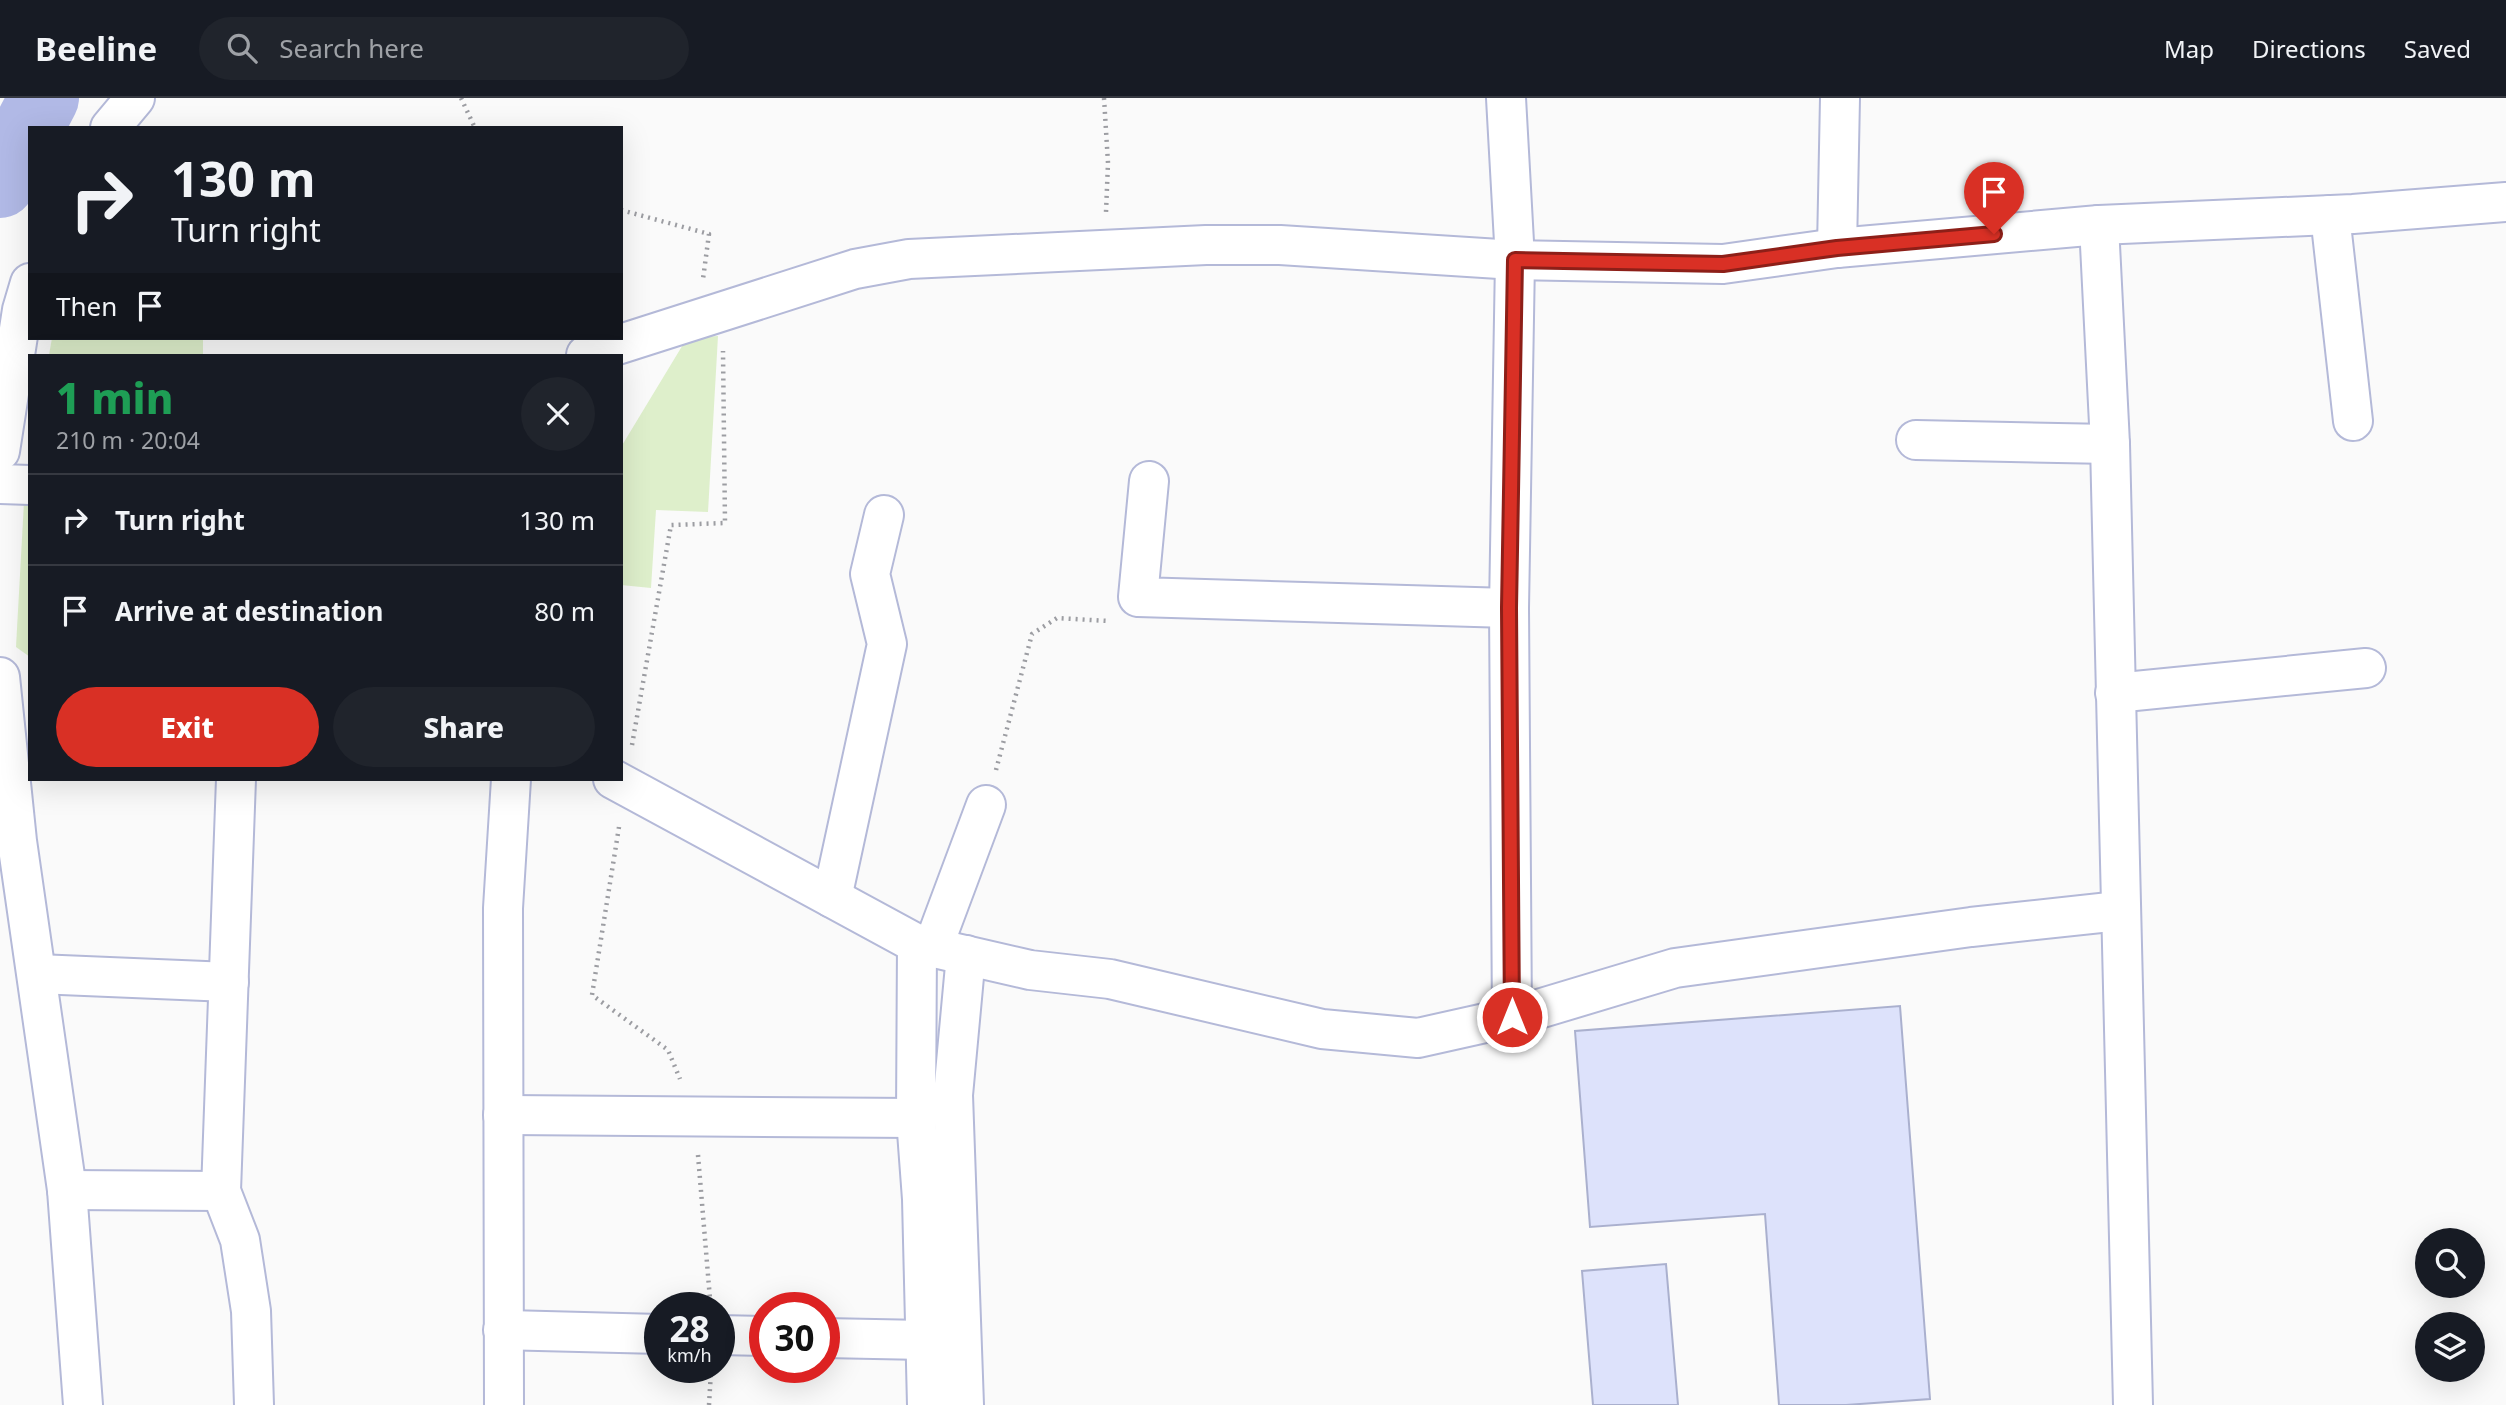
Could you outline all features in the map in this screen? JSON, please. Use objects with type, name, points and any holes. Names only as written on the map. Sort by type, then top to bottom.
[{"type":"street","points":[[112,126],[135,98]]},
{"type":"street","points":[[1506,98],[1515,260],[1509,608],[1512,1017]]},
{"type":"street","points":[[1837,248],[1840,98]]},
{"type":"street","points":[[589,354],[855,269],[909,259],[1206,245],[1279,245],[1515,260],[1723,264],[1837,248],[2099,225],[2330,215],[2506,202]]},
{"type":"street","points":[[2330,215],[2353,421]]},
{"type":"street","points":[[2099,225],[2110,444],[2119,911],[2133,1405]]},
{"type":"street","points":[[0,451],[22,310],[28,290]]},
{"type":"street","points":[[1916,440],[2110,444]]},
{"type":"street","points":[[1149,481],[1138,597],[1509,608]]},
{"type":"street","points":[[0,484],[28,485]]},
{"type":"street","points":[[832,898],[887,644],[870,574],[884,515]]},
{"type":"street","points":[[2115,693],[2366,668]]},
{"type":"street","points":[[8,704],[17,841],[67,1191],[83,1405]]},
{"type":"street","points":[[236,781],[221,1191],[240,1240],[251,1311],[254,1405]]},
{"type":"street","points":[[503,1405],[503,908],[511,781]]},
{"type":"street","points":[[619,782],[832,898],[938,949],[1030,970],[1110,979],[1322,1029],[1418,1038],[1512,1017],[1675,968],[1971,927],[2119,911]]},
{"type":"street","points":[[926,1405],[922,1199],[916,1118],[938,949],[986,805]]},
{"type":"street","points":[[938,949],[953,1095],[964,1405]]},
{"type":"street","points":[[37,974],[229,982]]},
{"type":"street","points":[[503,1115],[916,1118]]},
{"type":"street","points":[[67,1191],[221,1191]]},
{"type":"street","points":[[503,1330],[644,1334]]},
{"type":"street","points":[[840,1338],[925,1340]]},
{"type":"path","points":[[461,98],[474,126]]},
{"type":"path","points":[[1104,98],[1108,163],[1104,251]]},
{"type":"path","points":[[623,211],[709,234],[710,316],[724,523],[670,525],[623,762]]},
{"type":"path","points":[[986,805],[1025,670],[1032,634],[1057,618],[1117,622],[1138,597]]},
{"type":"path","points":[[619,782],[592,995],[668,1050],[695,1116],[709,1292]]},
{"type":"path","points":[[709,1405],[710,1383]]},
{"type":"green space","points":[[718,336],[708,512],[656,510],[651,588],[623,585],[623,444],[687,338]]},
{"type":"green space","points":[[52,340],[203,340],[203,354],[49,354]]},
{"type":"green space","points":[[24,502],[28,502],[28,656],[16,647]]},
{"type":"building","points":[[1900,1006],[1930,1399],[1846,1405],[1779,1405],[1765,1214],[1590,1227],[1575,1031]]},
{"type":"building","points":[[1666,1264],[1678,1405],[1593,1405],[1582,1271]]},
{"type":"waterway","points":[[30,126],[44,98]]},
{"type":"waterway","points":[[0,183],[28,129]]},
{"type":"route","points":[[1512,1017],[1509,608],[1515,260],[1723,264],[1837,248],[1994,234]]}]
